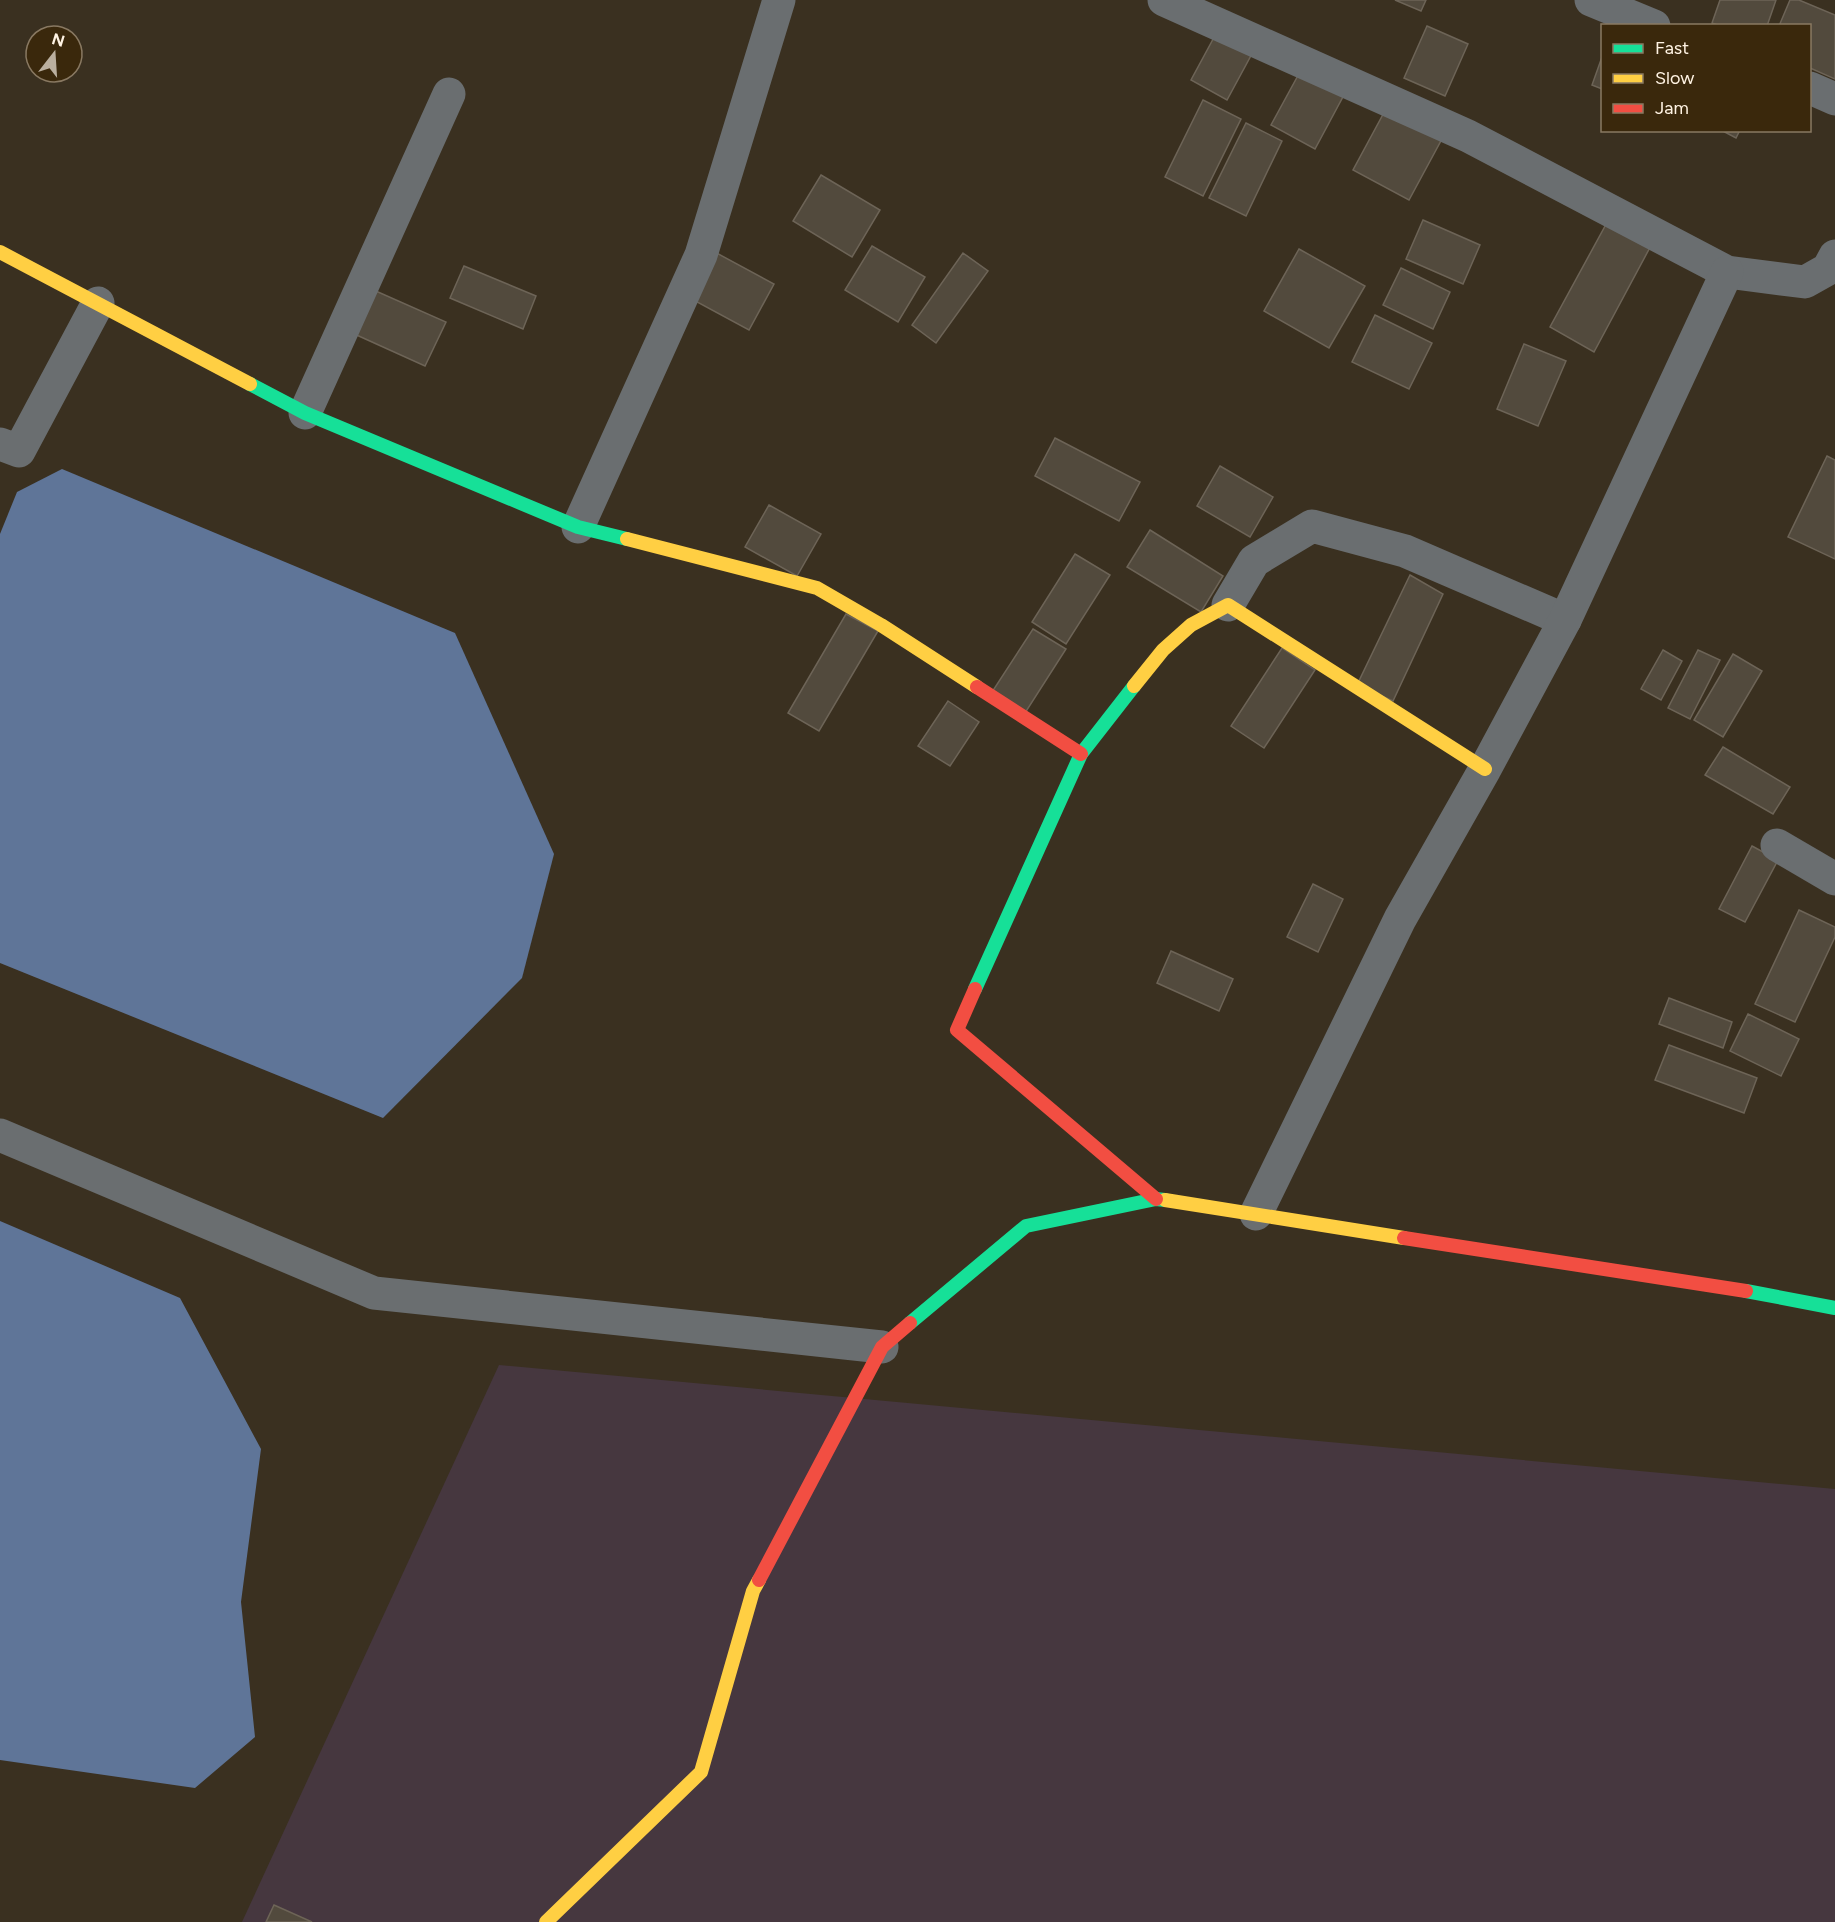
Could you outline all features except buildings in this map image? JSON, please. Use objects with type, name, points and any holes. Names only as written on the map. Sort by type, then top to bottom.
[{"type":"street","points":[[578,526],[701,255],[779,0]]},
{"type":"street","points":[[1164,0],[1468,136],[1727,272],[1804,282],[1828,269],[1835,256]]},
{"type":"street","points":[[1591,0],[1649,24]]},
{"type":"street","points":[[1811,89],[1835,99]]},
{"type":"street","points":[[305,413],[449,94]]},
{"type":"street","points":[[0,252],[305,413],[578,526],[818,588],[882,625],[1081,754]]},
{"type":"street","points":[[1256,1214],[1400,919],[1485,769],[1565,620],[1727,272]]},
{"type":"street","points":[[0,444],[19,451],[98,303]]},
{"type":"street","points":[[1156,1199],[957,1030],[1081,754],[1121,700],[1163,650],[1191,625],[1228,605],[1254,561],[1312,526],[1405,551],[1565,620]]},
{"type":"street","points":[[1228,605],[1485,769]]},
{"type":"street","points":[[1777,845],[1835,879]]},
{"type":"street","points":[[0,1135],[374,1293],[882,1347]]},
{"type":"street","points":[[546,1922],[701,1772],[753,1592],[882,1347],[1026,1226],[1156,1199],[1739,1290],[1835,1308]]},
{"type":"shaded area","points":[[499,1365],[1835,1489],[1835,1922],[242,1922]]},
{"type":"water","points":[[62,469],[455,633],[554,854],[522,978],[383,1118],[0,963],[0,534],[17,492]]},
{"type":"water","points":[[0,1221],[180,1298],[261,1449],[241,1602],[255,1737],[195,1788],[0,1760]]},
{"type":"traffic: fast","points":[[250,384],[305,413],[578,527],[627,539]]},
{"type":"traffic: fast","points":[[975,989],[1081,754],[1134,686]]},
{"type":"traffic: fast","points":[[910,1323],[1026,1226],[1156,1199],[1165,1200]]},
{"type":"traffic: fast","points":[[1746,1291],[1835,1308]]},
{"type":"traffic: slow","points":[[0,252],[250,384]]},
{"type":"traffic: slow","points":[[627,539],[817,588],[881,625],[977,687]]},
{"type":"traffic: slow","points":[[1134,686],[1163,650],[1191,625],[1228,605],[1485,769]]},
{"type":"traffic: slow","points":[[1165,1200],[1404,1238]]},
{"type":"traffic: slow","points":[[546,1922],[701,1772],[753,1591],[759,1580]]},
{"type":"traffic: jam","points":[[977,687],[1081,754]]},
{"type":"traffic: jam","points":[[975,989],[957,1030],[1156,1199]]},
{"type":"traffic: jam","points":[[1404,1238],[1746,1291]]},
{"type":"traffic: jam","points":[[759,1580],[882,1347],[910,1323]]}]
